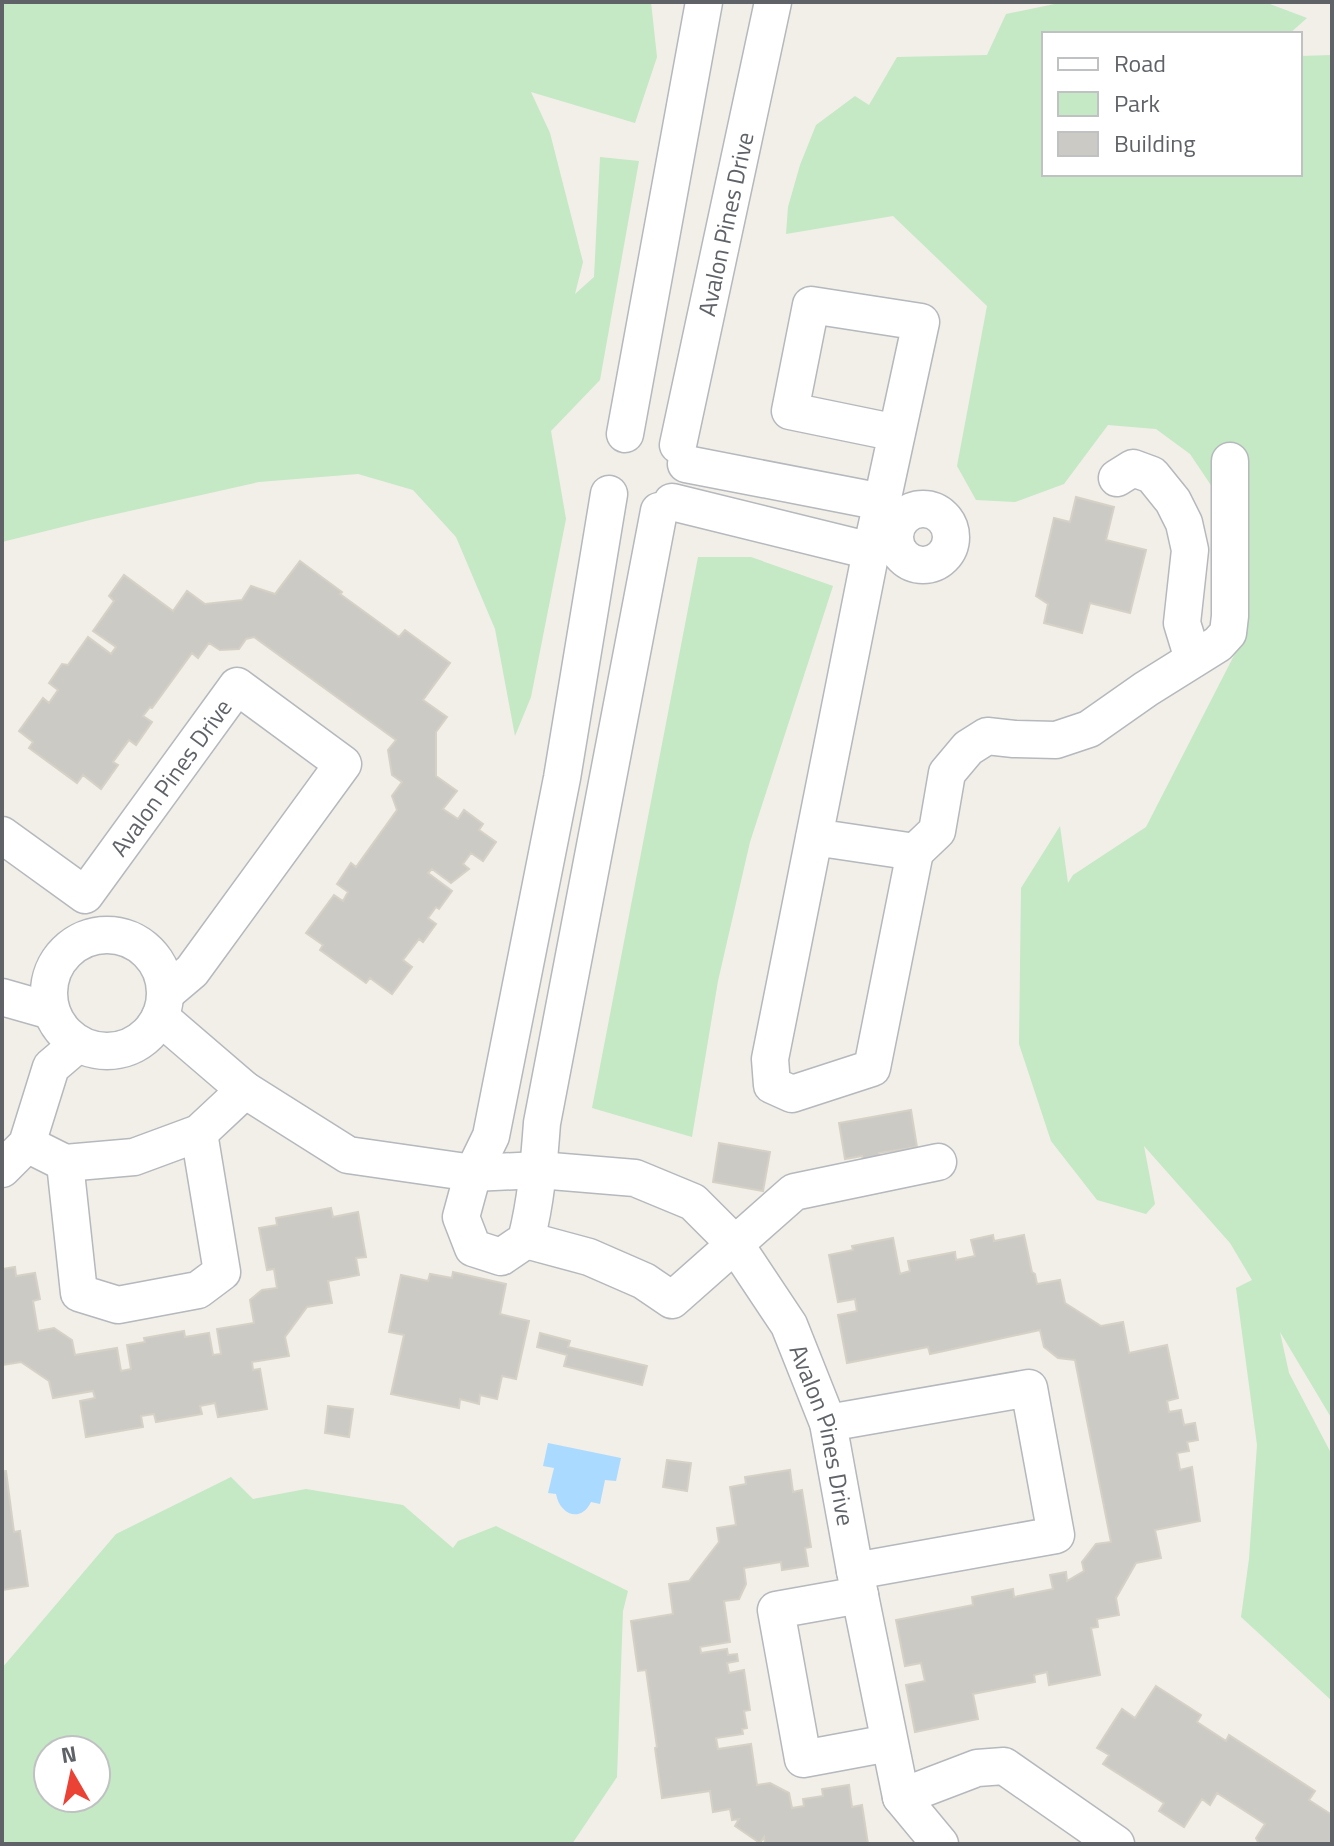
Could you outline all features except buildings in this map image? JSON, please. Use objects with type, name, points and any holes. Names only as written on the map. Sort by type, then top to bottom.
[{"type":"street","points":[[539,1170],[526,1240],[501,1257],[473,1248],[461,1217],[473,1173],[491,1136],[562,778],[611,462],[704,2]]},
{"type":"street","name":"Avalon Pines Drive","points":[[539,1170],[542,1123],[666,507],[678,498],[687,473],[682,455],[773,2]]},
{"type":"street","points":[[639,429],[654,430],[668,436],[682,455],[882,527],[666,507],[642,513],[630,511],[618,504],[611,462],[639,429]]},
{"type":"street","points":[[897,433],[882,527],[814,837],[770,1059],[772,1085],[792,1094],[872,1068],[915,852],[937,831],[947,773],[968,748],[987,736],[1056,740],[1089,729],[1218,644],[1228,633],[1230,461]]},
{"type":"street","points":[[1117,478],[1133,468],[1152,475],[1173,501],[1184,523],[1190,550],[1182,623],[1193,659]]},
{"type":"street","name":"Avalon Pines Drive","points":[[85,895],[237,686],[343,764],[192,971],[163,1005],[245,1090],[348,1155],[473,1173],[539,1170],[635,1178],[693,1202],[735,1244],[789,1325],[828,1423],[901,1797],[940,1844]]},
{"type":"street","points":[[2,835],[85,895],[107,934]]},
{"type":"street","points":[[814,837],[915,852]]},
{"type":"street","points":[[107,934],[125,937],[142,945],[155,958],[163,975],[163,1005],[150,1033],[134,1044],[116,1051],[96,1050],[78,1044],[62,1030],[51,1011],[48,993],[51,975],[59,958],[72,945],[89,937],[107,934]]},
{"type":"street","points":[[2,997],[51,1011]]},
{"type":"street","points":[[78,1044],[51,1067],[14,1156],[65,1163],[134,1157],[199,1133],[245,1090]]},
{"type":"street","points":[[65,1163],[79,1293],[118,1305],[198,1290],[222,1272],[199,1133]]},
{"type":"street","points":[[526,1240],[589,1257],[644,1281],[672,1300],[794,1192],[938,1162]]},
{"type":"street","points":[[828,1423],[1029,1388],[1056,1535],[857,1583],[776,1610],[803,1759],[889,1743]]},
{"type":"street","points":[[901,1797],[977,1768],[1004,1766],[1116,1844]]},
{"type":"green space","points":[[2,2],[651,2],[657,57],[635,123],[531,92],[550,133],[583,262],[575,294],[594,277],[600,157],[639,161],[600,380],[551,431],[566,519],[531,697],[515,736],[495,629],[456,537],[413,490],[358,474],[259,482],[2,542]]},
{"type":"green space","points":[[1064,2],[1265,2],[1307,18],[1291,32],[1042,32],[1042,176],[1302,176],[1302,56],[1332,55],[1332,1419],[1280,1332],[1289,1373],[1332,1455],[1332,1701],[1241,1617],[1249,1559],[1257,1445],[1236,1288],[1252,1280],[1230,1243],[1144,1146],[1155,1204],[1146,1214],[1097,1200],[1051,1141],[1019,1044],[1021,888],[1060,826],[1068,883],[1073,875],[1146,827],[1244,636],[1241,530],[1190,454],[1156,429],[1108,425],[1064,484],[1015,502],[976,500],[957,466],[987,306],[893,216],[786,234],[788,207],[816,125],[855,96],[869,105],[897,57],[987,55],[1006,14]]},
{"type":"green space","points":[[698,557],[751,557],[833,586],[750,842],[718,981],[692,1137],[592,1108]]},
{"type":"green space","points":[[231,1477],[253,1499],[306,1489],[403,1505],[453,1548],[458,1541],[496,1526],[628,1591],[623,1611],[617,1777],[572,1844],[2,1844],[2,1668],[116,1534]]},
{"type":"water","points":[[548,1443],[621,1458],[616,1481],[605,1480],[600,1504],[591,1502],[582,1513],[571,1514],[562,1507],[556,1494],[548,1493],[554,1468],[543,1466]]}]
